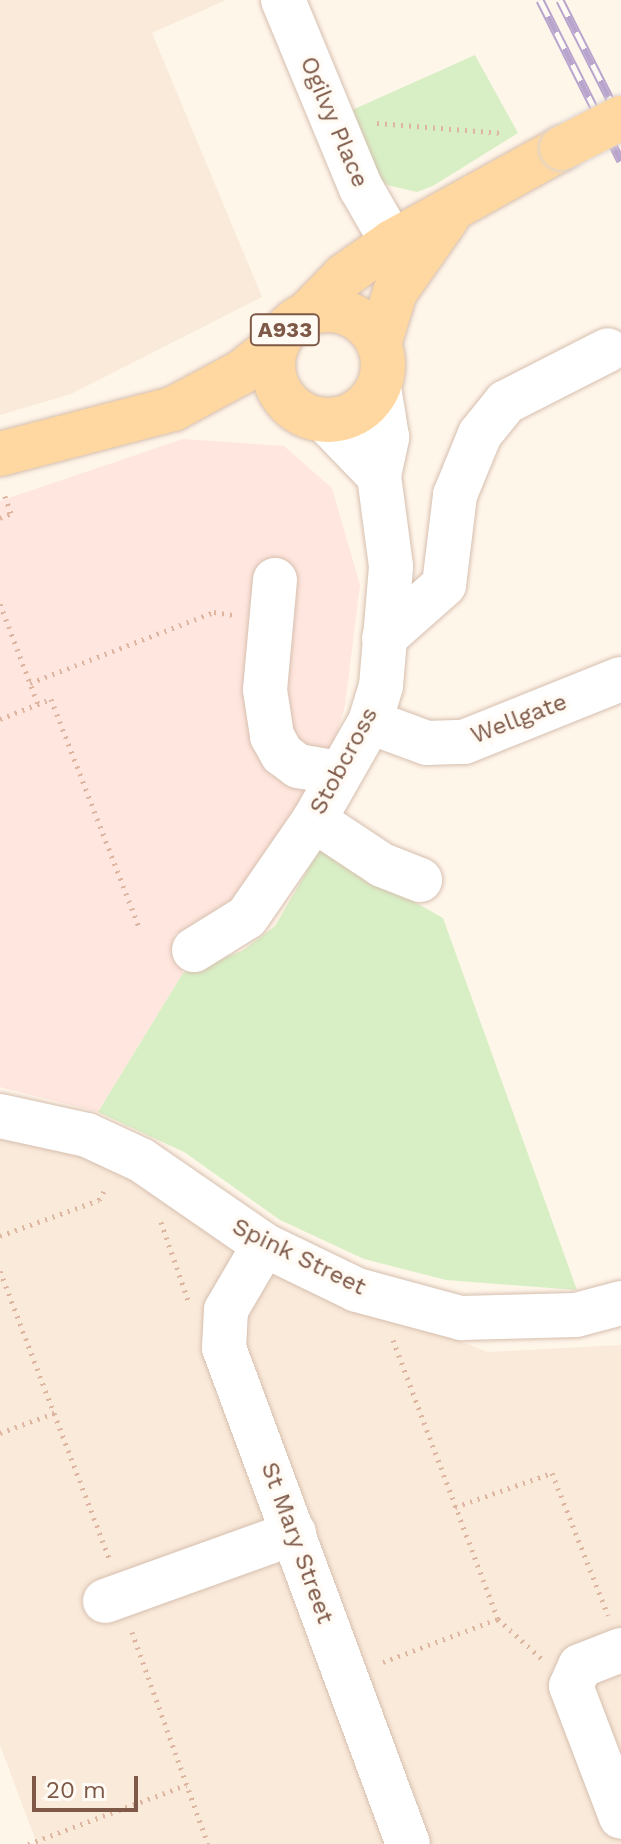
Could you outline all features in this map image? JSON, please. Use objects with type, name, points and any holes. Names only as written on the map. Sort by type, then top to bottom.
[{"type":"main road","name":"A933","points":[[312,417],[278,390],[273,375],[277,344],[284,331],[307,314],[344,276],[392,242],[451,213],[562,148],[621,118]]},
{"type":"main road","name":"A933","points":[[379,344],[395,292],[451,213]]},
{"type":"main road","name":"A933","points":[[173,409],[237,406],[312,417],[358,412],[379,387],[383,359],[379,344],[357,318],[341,311],[307,314]]},
{"type":"main road","name":"A933","points":[[2,474],[173,409],[242,372],[277,344]]},
{"type":"street","name":"Ogilvy Place","points":[[283,0],[361,188],[392,242]]},
{"type":"street","points":[[384,638],[444,585],[455,495],[480,434],[506,402],[608,350]]},
{"type":"street","name":"Stobcross","points":[[194,950],[247,917],[314,820],[370,722],[381,686],[390,556],[379,476],[387,437],[379,387]]},
{"type":"street","points":[[312,417],[379,476]]},
{"type":"street","points":[[275,580],[269,641],[268,718],[282,754],[298,766],[339,773]]},
{"type":"street","name":"Wellgate","points":[[370,722],[427,743],[464,742],[621,679]]},
{"type":"street","points":[[314,820],[382,865],[420,880]]},
{"type":"street","name":"Spink Street","points":[[0,1116],[87,1135],[125,1153],[264,1245],[381,1296],[461,1318],[576,1315],[621,1303]]},
{"type":"street","name":"St Mary Street","points":[[264,1245],[226,1310],[224,1348],[408,1844]]},
{"type":"street","points":[[114,1598],[294,1533]]},
{"type":"street","points":[[615,1634],[580,1666],[571,1686],[621,1817]]},
{"type":"path","points":[[332,119],[506,134]]},
{"type":"path","points":[[0,518],[11,513],[2,474]]},
{"type":"path","points":[[0,604],[38,704]]},
{"type":"path","points":[[30,683],[214,612],[229,611],[241,621],[244,638],[269,641]]},
{"type":"path","points":[[0,719],[51,699],[139,927]]},
{"type":"path","points":[[0,1236],[99,1200],[125,1153]]},
{"type":"path","points":[[159,1216],[193,1314],[224,1348]]},
{"type":"path","points":[[0,1271],[54,1413],[114,1598],[208,1844]]},
{"type":"path","points":[[381,1296],[397,1354],[498,1619],[571,1686]]},
{"type":"path","points":[[0,1433],[54,1413]]},
{"type":"path","points":[[455,1507],[552,1473],[615,1634]]},
{"type":"path","points":[[345,1675],[498,1619]]},
{"type":"path","points":[[28,1844],[186,1785]]},
{"type":"shaded area","points":[[0,0],[226,0],[152,33],[262,297],[71,394],[0,415]]},
{"type":"shaded area","points":[[183,439],[284,446],[332,488],[360,585],[345,705],[320,791],[247,894],[212,918],[173,935],[183,973],[98,1112],[0,1087],[0,501]]},
{"type":"shaded area","points":[[0,1134],[79,1149],[358,1302],[488,1352],[621,1345],[621,1844],[37,1844],[0,1745]]},
{"type":"green space","points":[[475,55],[518,133],[433,186],[417,192],[387,185],[377,174],[352,110]]},
{"type":"green space","points":[[320,849],[443,918],[577,1290],[446,1280],[364,1259],[280,1220],[184,1152],[98,1112],[183,973],[242,951],[275,926]]},
{"type":"railway","points":[[540,0],[621,161]]},
{"type":"railway","points":[[560,0],[621,121]]}]
